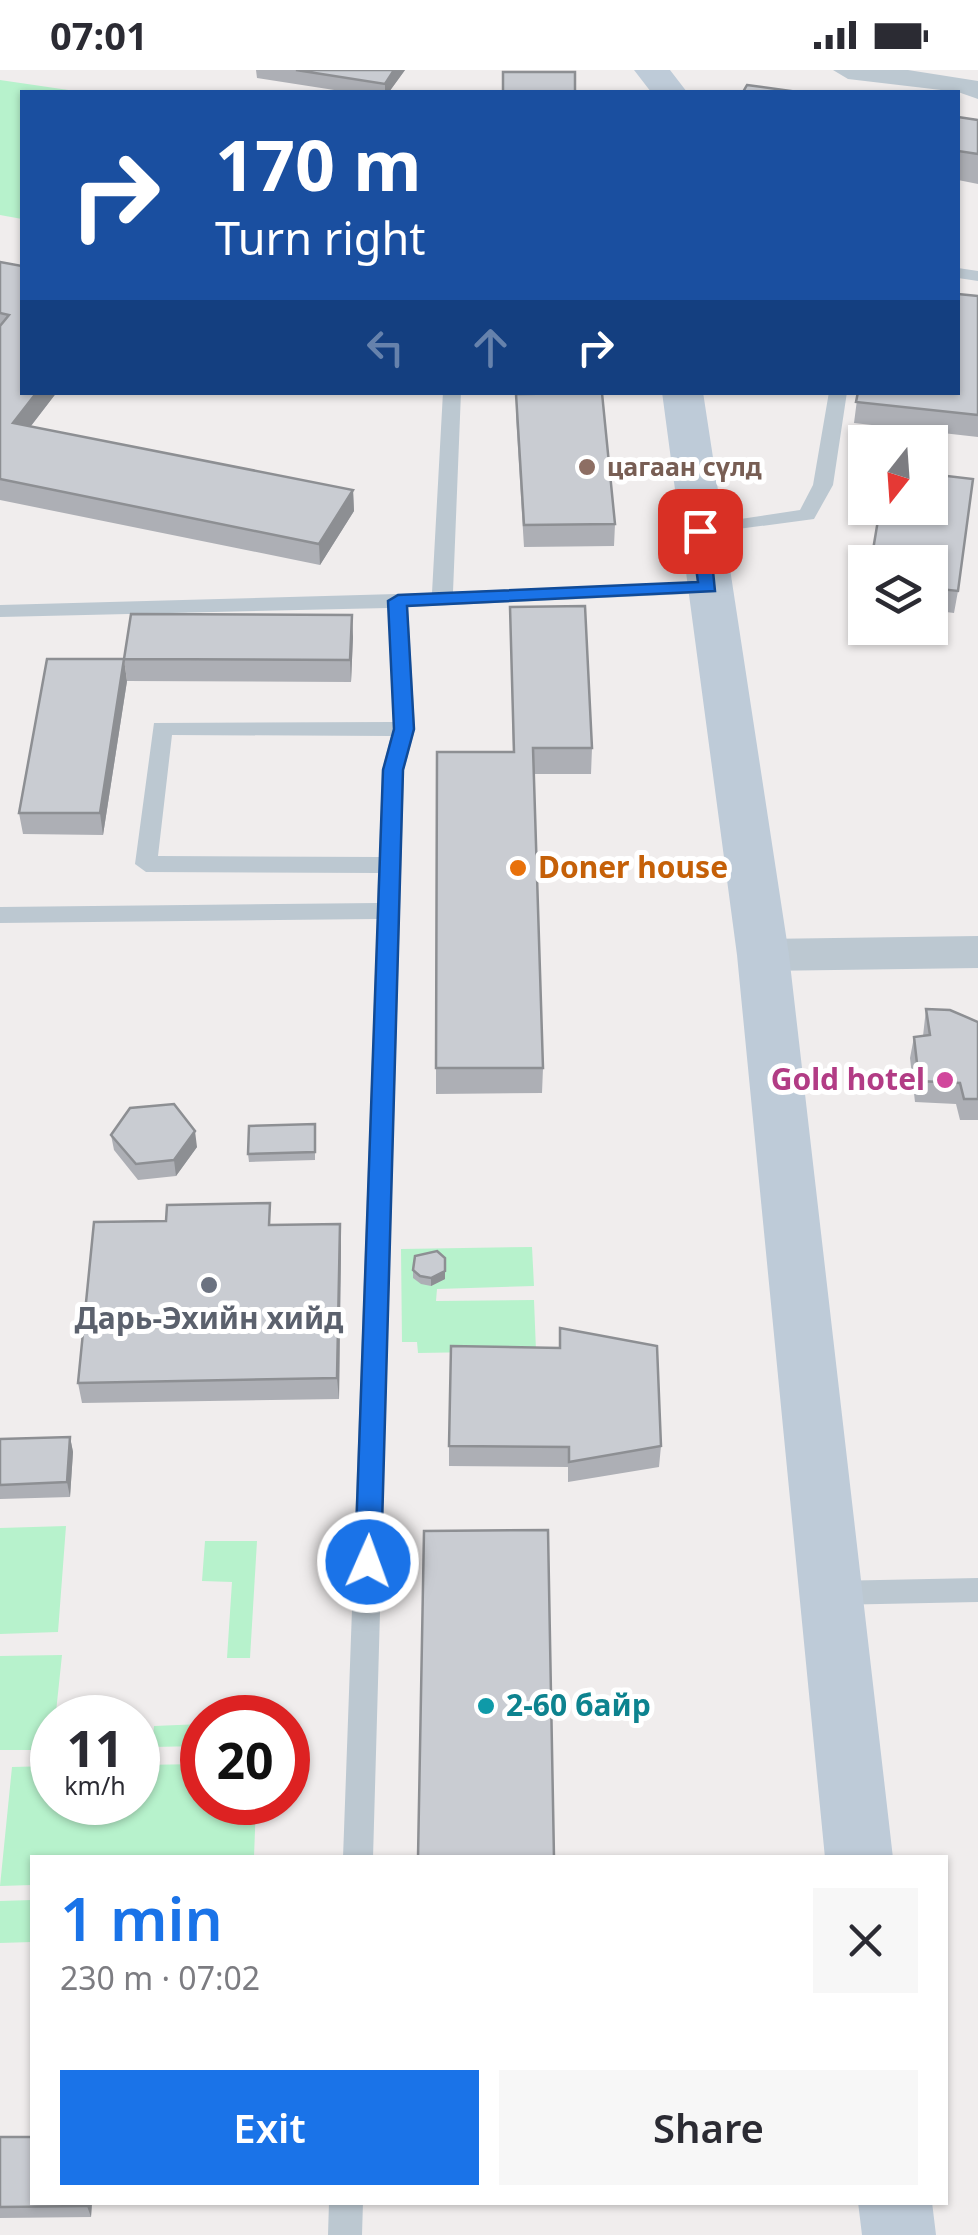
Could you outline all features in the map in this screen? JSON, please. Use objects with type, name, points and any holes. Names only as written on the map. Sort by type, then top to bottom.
[{"type":"main road","points":[[682,395],[763,955],[859,1855]]},
{"type":"main road","points":[[896,2205],[899,2235]]},
{"type":"street","points":[[848,70],[978,90]]},
{"type":"street","points":[[763,955],[978,952]]},
{"type":"lane","points":[[442,599],[452,395]]},
{"type":"lane","points":[[700,531],[807,514],[822,486],[837,395]]},
{"type":"lane","points":[[0,610],[398,601],[708,587]]},
{"type":"lane","points":[[358,1855],[393,770],[404,729],[398,601]]},
{"type":"lane","points":[[390,865],[146,864],[162,728],[404,729]]},
{"type":"lane","points":[[0,914],[388,911]]},
{"type":"lane","points":[[831,1592],[978,1590]]},
{"type":"lane","points":[[345,2235],[346,2205]]},
{"type":"green space","points":[[0,80],[68,90],[20,90],[20,219],[0,215]]},
{"type":"green space","points":[[532,1247],[534,1286],[437,1289],[436,1301],[534,1300],[536,1351],[418,1353],[417,1342],[402,1342],[401,1249]]},
{"type":"green space","points":[[66,1526],[58,1632],[0,1634],[0,1528]]},
{"type":"green space","points":[[205,1541],[257,1541],[250,1658],[227,1658],[232,1582],[202,1581]]},
{"type":"green space","points":[[62,1655],[58,1695],[30,1695],[30,1750],[0,1750],[0,1656]]},
{"type":"green space","points":[[180,1725],[180,1746],[160,1747],[160,1726]]},
{"type":"green space","points":[[180,1764],[180,1825],[255,1825],[254,1855],[30,1855],[30,1885],[0,1886],[12,1767],[30,1767],[30,1825],[160,1825],[160,1765]]},
{"type":"green space","points":[[30,1900],[30,1942],[0,1943],[0,1901]]},
{"type":"building","points":[[296,70],[394,70],[385,84]]},
{"type":"building","points":[[503,72],[575,72],[575,90],[503,90]]},
{"type":"building","points":[[747,85],[783,90],[744,90]]},
{"type":"building","points":[[960,117],[978,120],[978,154],[960,151]]},
{"type":"building","points":[[0,262],[20,266],[20,395],[35,395],[13,423],[353,490],[319,544],[0,479],[0,326],[9,315],[0,313]]},
{"type":"building","points":[[960,294],[978,296],[978,415],[856,402],[857,395],[960,395]]},
{"type":"building","points":[[516,395],[602,395],[615,524],[524,525]]},
{"type":"building","points":[[948,476],[973,479],[958,591],[948,590],[948,545],[874,545],[877,525],[948,525]]},
{"type":"building","points":[[585,606],[592,748],[533,748],[543,1068],[436,1068],[437,752],[514,752],[510,607]]},
{"type":"building","points":[[131,614],[352,615],[350,660],[124,659]]},
{"type":"building","points":[[47,659],[124,659],[100,813],[19,813]]},
{"type":"building","name":"Gold hotel","points":[[926,1009],[950,1010],[978,1022],[978,1099],[964,1099],[960,1083],[919,1081],[914,1037],[930,1035]]},
{"type":"building","points":[[174,1104],[195,1131],[174,1160],[136,1164],[111,1135],[130,1108]]},
{"type":"building","points":[[315,1124],[315,1152],[248,1154],[249,1126]]},
{"type":"building","points":[[270,1203],[269,1225],[340,1224],[337,1378],[78,1383],[94,1222],[166,1221],[167,1205]]},
{"type":"building","points":[[437,1251],[445,1258],[445,1271],[431,1278],[413,1270],[415,1256]]},
{"type":"building","points":[[560,1328],[657,1346],[661,1446],[569,1462],[569,1447],[449,1446],[451,1346],[560,1348]]},
{"type":"building","points":[[70,1437],[67,1482],[0,1485],[0,1439]]},
{"type":"building","name":"2-60 байр","points":[[548,1530],[554,1855],[418,1855],[424,1531]]},
{"type":"building","points":[[0,2137],[30,2137],[30,2205],[87,2205],[87,2206],[0,2207]]},
{"type":"place","name":"цагаан сүлд","points":[[587,467]]},
{"type":"place","name":"Doner house","points":[[518,868]]},
{"type":"place","name":"Gold hotel","points":[[945,1080]]},
{"type":"place","name":"Дарь-Эхийн хийд","points":[[209,1285]]},
{"type":"place","name":"2-60 байр","points":[[486,1706]]},
{"type":"route","points":[[368,1562],[393,770],[404,729],[398,601],[708,587],[700,531]]}]
